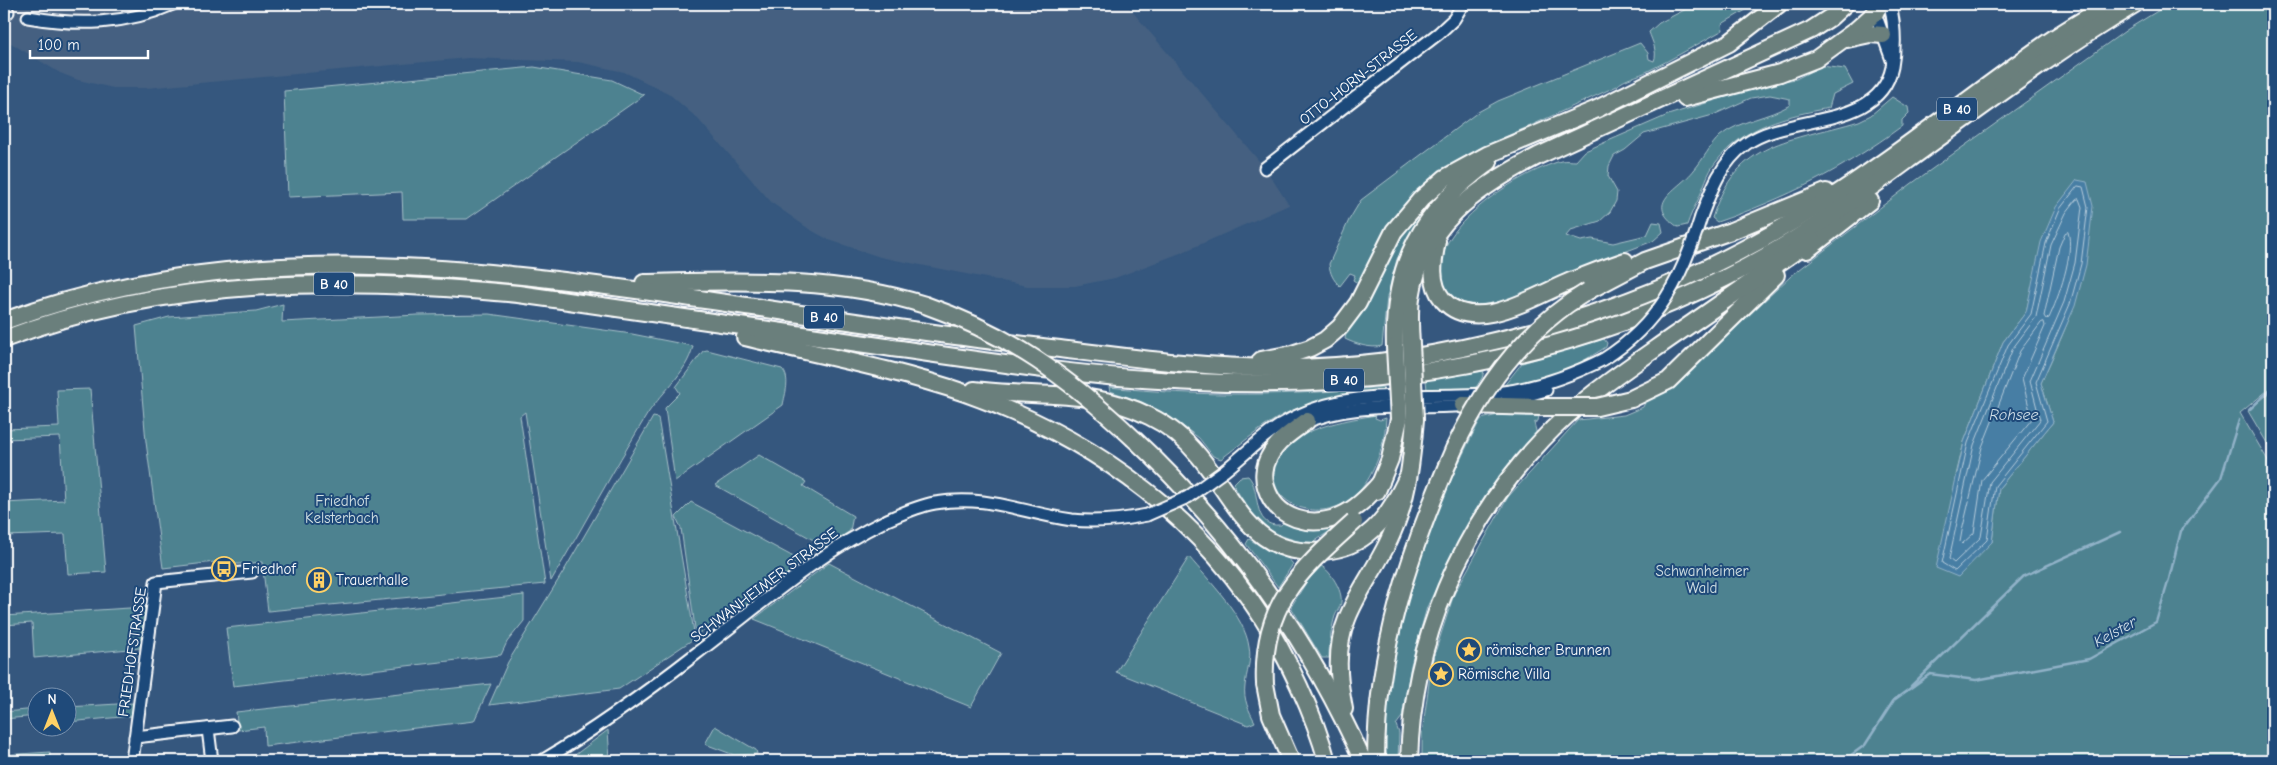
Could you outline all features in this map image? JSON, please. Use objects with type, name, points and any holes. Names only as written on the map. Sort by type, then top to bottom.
[{"type":"highway","points":[[1194,364],[1268,360],[1298,353],[1325,340],[1352,313],[1389,239],[1413,207],[1433,188],[1458,170],[1597,109],[1729,43],[1779,4]]},
{"type":"highway","points":[[1292,761],[1271,715],[1265,684],[1267,644],[1275,616],[1283,598],[1302,571],[1367,508],[1381,482],[1395,444],[1403,346],[1415,279],[1422,259],[1440,230],[1469,198],[1505,173],[1812,30],[1826,21],[1845,4]]},
{"type":"highway","name":"B 40","points":[[4,321],[122,286],[198,273],[273,266],[341,264],[411,266],[481,271],[597,285],[985,341],[1194,364],[1286,368],[1387,361],[1456,350],[1552,326],[1653,291],[1731,256],[1787,225],[1871,171],[2051,40],[2110,4]]},
{"type":"highway","name":"B 40","points":[[4,339],[58,321],[146,300],[208,290],[294,284],[440,287],[518,294],[986,362],[1135,378],[1196,382],[1282,383],[1357,380],[1424,372],[1499,359],[1594,333],[1644,315],[1714,284],[1813,228],[2067,47],[2135,4]]},
{"type":"highway","points":[[1843,41],[1879,6]]},
{"type":"highway","points":[[1619,120],[1696,95],[1801,66],[1843,41],[1864,34],[1883,35]]},
{"type":"highway","name":"B 40","points":[[1409,761],[1411,719],[1422,657],[1443,594],[1477,526],[1522,462],[1569,415],[1618,376],[1860,209],[1927,154],[1961,122]]},
{"type":"highway","points":[[1363,761],[1346,723],[1338,667],[1343,630],[1354,604],[1394,531],[1400,515],[1407,478],[1415,419],[1396,294],[1406,263],[1423,228],[1438,208],[1453,192],[1509,148]]},
{"type":"highway","points":[[1376,761],[1377,710],[1384,657],[1400,592],[1421,530],[1454,449],[1481,398],[1505,364],[1548,320],[1588,291],[1621,272],[1659,256],[1762,219],[1871,171]]},
{"type":"highway","points":[[1463,405],[1597,407],[1631,399],[1668,381],[1782,270],[1860,209]]},
{"type":"highway","points":[[1440,230],[1433,267],[1435,285],[1441,297],[1449,306],[1468,315],[1496,312],[1614,265],[1635,258],[1659,256]]},
{"type":"highway","name":"B 40","points":[[597,285],[788,281],[860,288],[891,294],[925,304],[975,324],[1030,354],[1081,390],[1134,439],[1200,506],[1241,556],[1292,629],[1346,723]]},
{"type":"highway","name":"B 40","points":[[668,316],[723,332],[940,385],[1008,410],[1072,440],[1129,476],[1190,528],[1226,567],[1266,622],[1285,655],[1327,761]]},
{"type":"highway","points":[[940,385],[996,392],[1089,397],[1115,402],[1141,412],[1172,431],[1197,453],[1248,524],[1268,539],[1299,551],[1334,550],[1353,543],[1368,534],[1386,516],[1407,478]]},
{"type":"highway","points":[[1307,421],[1276,446],[1266,462],[1264,483],[1270,498],[1279,510],[1298,520],[1313,521],[1333,518],[1364,501],[1381,482]]},
{"type":"street","points":[[28,16],[70,23],[99,23],[142,15],[173,4]]},
{"type":"street","name":"OTTO-HORN-STRASSE","points":[[1265,168],[1439,33],[1454,18],[1464,4]]},
{"type":"street","points":[[1879,6],[1883,35],[1892,64]]},
{"type":"street","points":[[1242,456],[1307,421],[1336,412],[1365,408],[1463,405],[1526,397],[1571,380],[1604,360],[1643,328],[1664,303],[1691,248],[1701,217],[1721,169],[1745,144],[1779,128],[1852,111],[1866,105],[1884,89],[1889,80],[1895,40],[1879,6]]},
{"type":"street","points":[[1242,456],[1280,425],[1296,416],[1329,404],[1368,397],[1471,395],[1509,392],[1554,381],[1604,360]]},
{"type":"street","name":"SCHWANHEIMER STRASSE","points":[[542,761],[575,741],[662,680],[818,559],[866,530],[901,513],[933,503],[979,500],[1085,521],[1111,521],[1147,515],[1188,497],[1242,456]]},
{"type":"street","name":"FRIEDHOFSTRASSE","points":[[132,761],[156,582],[252,572]]},
{"type":"street","points":[[135,737],[232,726]]},
{"type":"street","points":[[208,729],[212,761]]},
{"type":"shaded area","points":[[4,4],[1126,4],[1265,168],[1289,205],[1183,252],[1115,278],[1075,286],[1027,286],[880,257],[829,240],[809,229],[772,203],[697,118],[668,93],[624,72],[578,62],[468,58],[146,88],[113,88],[78,80],[60,73],[4,39]]},
{"type":"green space","points":[[1696,4],[1756,4],[1722,24],[1723,30],[1667,61],[1477,150],[1445,169],[1415,193],[1395,216],[1378,244],[1359,284],[1353,280],[1355,275],[1350,273],[1340,286],[1335,281],[1329,264],[1349,220],[1361,200],[1478,112],[1498,101],[1640,43],[1648,53],[1649,59],[1654,61],[1655,50],[1649,32],[1659,23]]},
{"type":"green space","name":"Schwanheimer Wald","points":[[2169,4],[2273,4],[2273,386],[2240,413],[2273,469],[2273,761],[1422,761],[1422,733],[1432,662],[1454,594],[1508,497],[1578,420],[1624,415],[1643,407],[1647,398],[1676,383],[1791,276],[1911,184],[2128,29]],"holes":[[[2088,239],[2086,258],[2071,313],[2041,383],[2053,422],[1999,488],[1992,542],[1956,475],[1964,442],[2003,342],[2026,312],[2032,287]]]},
{"type":"green space","points":[[1821,66],[1845,69],[1853,84],[1833,94],[1829,108],[1767,124],[1740,139],[1727,149],[1710,171],[1687,225],[1678,227],[1668,218],[1663,210],[1663,203],[1667,197],[1688,177],[1720,136],[1736,126],[1790,105],[1790,99],[1770,95],[1751,98],[1713,115],[1644,134],[1625,150],[1614,156],[1609,166],[1608,176],[1617,192],[1616,201],[1610,212],[1600,221],[1571,230],[1566,236],[1581,241],[1592,239],[1613,243],[1647,235],[1653,222],[1661,223],[1663,232],[1653,241],[1568,273],[1518,296],[1497,302],[1468,304],[1457,300],[1445,287],[1440,267],[1445,247],[1458,227],[1498,192],[1521,178],[1543,167],[1561,161],[1576,161],[1585,151],[1668,115],[1770,83],[1796,79]]},
{"type":"green space","points":[[534,67],[612,80],[644,95],[467,219],[403,219],[402,192],[288,197],[284,91]]},
{"type":"green space","points":[[1892,97],[1908,107],[1909,113],[1902,120],[1902,126],[1880,142],[1836,169],[1790,193],[1717,222],[1712,218],[1723,192],[1736,172],[1751,158],[1789,140],[1859,121],[1871,115]]},
{"type":"green space","points":[[1442,190],[1418,222],[1397,259],[1387,297],[1382,346],[1363,346],[1345,339],[1346,334],[1364,310],[1399,235],[1415,214]]},
{"type":"green space","name":"Friedhof Kelsterbach","points":[[283,304],[282,322],[418,315],[489,314],[632,334],[693,346],[690,356],[679,375],[645,418],[551,581],[525,412],[520,416],[545,584],[268,611],[262,562],[226,565],[215,562],[163,568],[146,442],[136,326],[169,317],[256,311]]},
{"type":"green space","points":[[1604,339],[1607,343],[1606,347],[1568,368],[1532,381],[1503,387],[1522,363]]},
{"type":"green space","points":[[707,350],[782,369],[787,381],[783,405],[675,481],[665,408],[680,393],[676,387],[703,351]]},
{"type":"green space","points":[[1484,371],[1475,389],[1427,390],[1426,380]]},
{"type":"green space","points":[[1109,387],[1212,394],[1281,394],[1383,387],[1383,392],[1325,400],[1298,408],[1271,422],[1221,459],[1213,456],[1199,438],[1170,417],[1142,402],[1110,391]]},
{"type":"green space","points":[[90,389],[106,572],[68,574],[65,534],[4,536],[4,503],[64,500],[60,437],[4,439],[4,429],[59,427],[57,390]]},
{"type":"green space","points":[[2273,390],[2273,453],[2248,411]]},
{"type":"green space","points":[[1376,415],[1375,418],[1380,420],[1386,418],[1381,448],[1370,476],[1353,497],[1333,508],[1313,510],[1294,505],[1280,494],[1273,480],[1276,462],[1290,444],[1319,428],[1342,421]]},
{"type":"green space","points":[[1498,415],[1539,416],[1538,421],[1534,423],[1537,435],[1501,476],[1479,509],[1453,554],[1427,607],[1411,665],[1402,717],[1396,725],[1399,733],[1398,761],[1387,761],[1386,719],[1390,675],[1398,632],[1410,588],[1424,545],[1458,464],[1477,426],[1481,419]]},
{"type":"green space","points":[[653,417],[658,418],[695,638],[619,689],[489,705],[508,662],[565,569]]},
{"type":"green space","points":[[759,455],[806,482],[803,486],[853,516],[850,531],[826,547],[715,485]]},
{"type":"green space","points":[[1248,476],[1255,490],[1261,514],[1271,524],[1281,525],[1284,522],[1336,523],[1337,526],[1311,544],[1272,531],[1255,517],[1233,484],[1240,477]]},
{"type":"green space","points":[[691,502],[803,562],[786,576],[776,571],[763,591],[746,605],[732,611],[696,635],[681,528],[676,517]]},
{"type":"green space","points":[[1249,539],[1279,553],[1293,564],[1278,587],[1246,544]]},
{"type":"green space","points":[[1189,557],[1234,611],[1246,635],[1250,657],[1245,696],[1255,722],[1248,725],[1116,672]]},
{"type":"green space","points":[[829,563],[1001,653],[971,707],[754,619]]},
{"type":"green space","points":[[1321,566],[1325,568],[1335,581],[1341,597],[1332,626],[1329,658],[1322,658],[1291,607],[1307,581]]},
{"type":"green space","points":[[524,595],[524,621],[507,642],[501,655],[233,686],[226,628]]},
{"type":"green space","points":[[145,607],[140,648],[34,658],[32,623],[4,625],[4,616]]},
{"type":"green space","points":[[491,684],[474,721],[265,746],[264,727],[238,730],[236,712]]},
{"type":"green space","points":[[134,703],[132,716],[78,721],[78,706]]},
{"type":"green space","points":[[28,710],[28,717],[4,719],[4,712]]},
{"type":"green space","points":[[715,726],[756,750],[757,754],[734,755],[705,744]]},
{"type":"green space","points":[[608,730],[610,761],[567,761]]},
{"type":"green space","points":[[50,752],[50,761],[4,761],[4,755]]},
{"type":"water","name":"Rohsee","points":[[2077,180],[2087,182],[2093,206],[2086,265],[2075,306],[2041,383],[2053,422],[1999,488],[1992,542],[1958,577],[1936,568],[1964,442],[2003,342],[2026,312],[2041,242],[2056,207]]},
{"type":"waterway","name":"Kelster","points":[[2249,410],[2273,387]]},
{"type":"waterway","name":"Kelster","points":[[1843,761],[1865,745],[1894,700],[1930,674],[1976,680],[2089,659],[2156,622],[2181,531],[2221,478],[2239,420]]},
{"type":"waterway","name":"Kelster","points":[[1911,686],[2024,576],[2120,532]]},
{"type":"place","name":"Friedhof","points":[[224,569]]},
{"type":"place","name":"Trauerhalle","points":[[319,580]]},
{"type":"place","name":"römischer Brunnen","points":[[1469,650]]},
{"type":"place","name":"Römische Villa","points":[[1441,674]]}]
